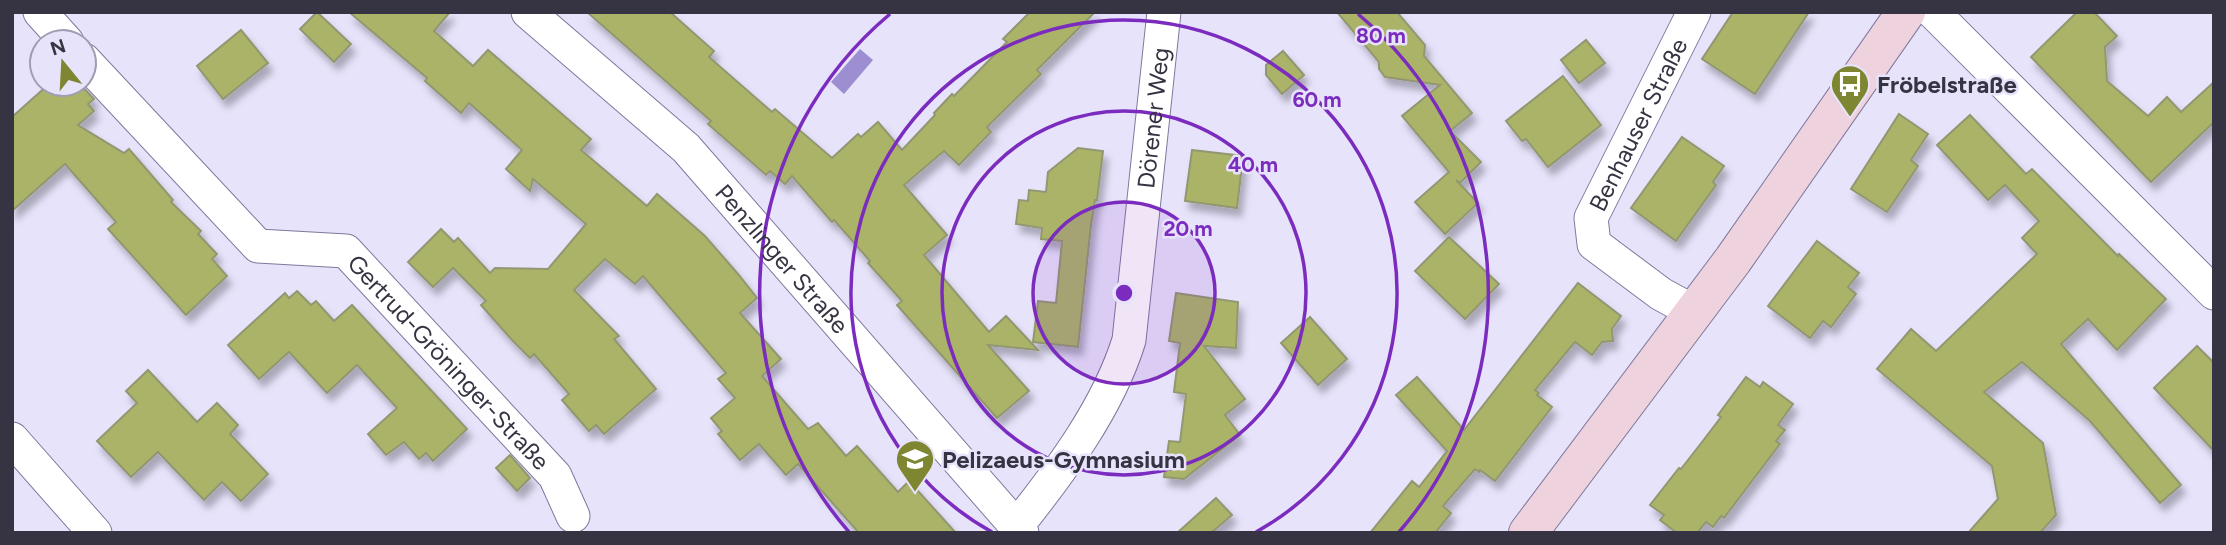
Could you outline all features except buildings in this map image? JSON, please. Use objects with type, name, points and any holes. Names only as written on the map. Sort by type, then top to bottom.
[{"type":"main road","points":[[1528,533],[1694,312],[1906,12]]},
{"type":"street","points":[[40,12],[54,28]]},
{"type":"street","name":"Penzlinger Straße","points":[[528,12],[686,148],[1019,530]]},
{"type":"street","name":"Dörener Weg","points":[[1019,530],[1053,481],[1112,384],[1129,340],[1164,12]]},
{"type":"street","name":"Benhauser Straße","points":[[1694,12],[1591,218],[1594,244],[1661,294],[1694,312]]},
{"type":"street","points":[[1933,12],[2214,293]]},
{"type":"street","name":"Gertrud-Gröninger-Straße","points":[[98,76],[258,246],[346,251],[555,475],[573,516]]},
{"type":"street","points":[[12,439],[95,533]]},
{"type":"shaded area","points":[[860,49],[873,60],[844,94],[831,82]]},
{"type":"place","name":"Fröbelstraße","points":[[1850,118]]},
{"type":"place","name":"Pelizaeus-Gymnasium","points":[[915,493]]}]
